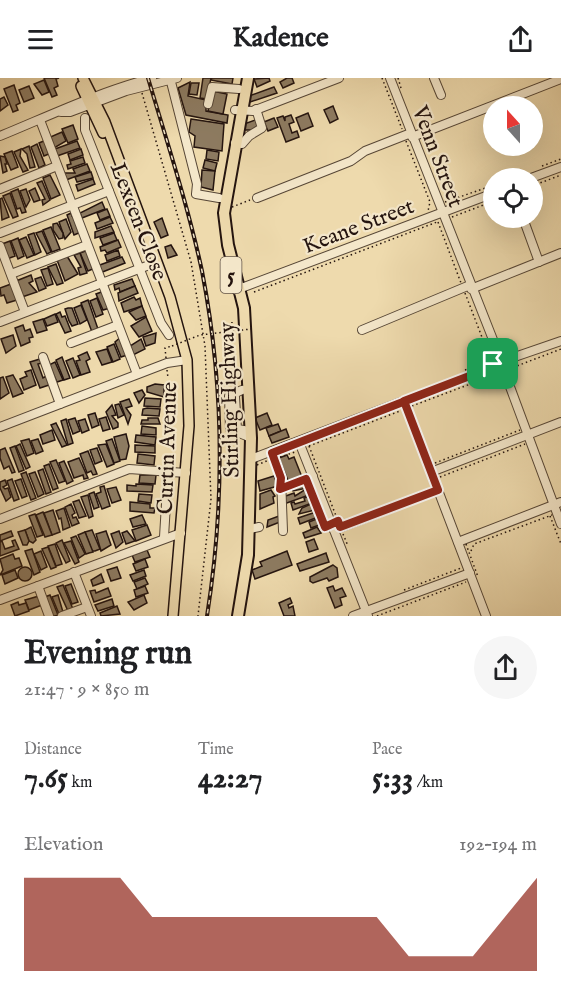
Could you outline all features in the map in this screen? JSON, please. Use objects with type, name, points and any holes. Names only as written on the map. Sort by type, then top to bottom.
[{"type":"highway","name":"Stirling Highway","points":[[238,289],[219,234],[219,198],[238,111],[248,78]]},
{"type":"highway","name":"Stirling Highway","points":[[238,616],[253,555],[256,476],[247,435],[238,289],[228,245],[224,213],[240,84]]},
{"type":"highway","name":"Stirling Highway","points":[[232,616],[243,538],[247,435]]},
{"type":"main road","name":"Curtin Avenue","points":[[77,78],[111,137],[114,151],[170,297],[187,360],[190,406],[173,616]]},
{"type":"main road","name":"Curtin Avenue","points":[[83,78],[92,101]]},
{"type":"street","points":[[92,101],[134,80],[153,78]]},
{"type":"street","points":[[238,111],[256,110],[339,78]]},
{"type":"street","name":"Venn Street","points":[[390,78],[408,135],[445,214],[467,288],[495,348],[527,439],[557,504],[561,524]]},
{"type":"street","points":[[434,78],[441,95]]},
{"type":"street","points":[[0,136],[92,101],[172,79],[198,184],[196,194],[219,198]]},
{"type":"street","points":[[257,198],[351,161],[365,150],[561,79]]},
{"type":"street","points":[[208,104],[212,87],[240,84]]},
{"type":"street","points":[[234,143],[242,144],[249,136],[262,128],[256,110]]},
{"type":"street","name":"Lexcen Close","points":[[85,118],[85,130],[160,323],[169,335]]},
{"type":"street","points":[[40,120],[137,374]]},
{"type":"street","points":[[0,189],[57,166]]},
{"type":"street","points":[[543,174],[561,167]]},
{"type":"street","points":[[0,233],[109,191]]},
{"type":"street","name":"Keane Street","points":[[238,289],[445,214],[483,198]]},
{"type":"street","points":[[527,228],[539,262]]},
{"type":"street","points":[[11,274],[87,245]]},
{"type":"street","points":[[0,246],[25,312]]},
{"type":"street","points":[[362,330],[561,253]]},
{"type":"street","points":[[0,322],[157,262]]},
{"type":"street","points":[[70,343],[118,325]]},
{"type":"street","points":[[251,459],[303,446],[404,401],[485,370],[501,367],[561,340]]},
{"type":"street","points":[[43,357],[60,404]]},
{"type":"street","points":[[0,427],[167,363],[187,360]]},
{"type":"street","points":[[244,392],[229,396],[230,429],[247,435]]},
{"type":"street","points":[[404,401],[486,616]]},
{"type":"street","points":[[432,475],[527,439],[561,422]]},
{"type":"street","points":[[303,446],[309,478],[336,526],[367,614]]},
{"type":"street","points":[[272,453],[281,478],[280,489],[285,531],[283,531]]},
{"type":"street","points":[[0,519],[129,469],[186,473]]},
{"type":"street","points":[[164,537],[168,471]]},
{"type":"street","points":[[280,489],[309,478]]},
{"type":"street","points":[[336,526],[438,490]]},
{"type":"street","points":[[458,542],[557,504]]},
{"type":"street","points":[[0,600],[164,537],[181,533]]},
{"type":"street","points":[[74,572],[91,616]]},
{"type":"street","points":[[354,616],[367,614],[470,573]]},
{"type":"street","points":[[38,586],[49,616]]},
{"type":"street","points":[[62,616],[87,607]]},
{"type":"path","points":[[382,78],[408,135],[431,205],[429,210],[419,214]]},
{"type":"path","points":[[398,78],[402,89]]},
{"type":"path","points":[[543,182],[561,175]]},
{"type":"path","points":[[445,214],[483,192]]},
{"type":"path","points":[[442,193],[445,214],[491,360],[458,373]]},
{"type":"path","points":[[228,208],[257,198]]},
{"type":"path","points":[[254,292],[445,214],[483,204]]},
{"type":"path","points":[[231,332],[232,322]]},
{"type":"path","points":[[166,360],[165,348],[200,335],[251,329]]},
{"type":"path","points":[[501,367],[509,369],[561,349]]},
{"type":"path","points":[[167,366],[168,378]]},
{"type":"path","points":[[299,460],[296,451],[303,446],[401,411]]},
{"type":"path","points":[[432,475],[527,439]]},
{"type":"path","points":[[303,446],[336,526],[350,552]]},
{"type":"path","points":[[309,478],[325,527],[336,526]]},
{"type":"path","points":[[467,559],[474,544],[550,515],[561,544]]},
{"type":"path","points":[[400,591],[461,568]]},
{"type":"path","points":[[377,616],[467,582]]},
{"type":"building","points":[[44,78],[59,78],[56,79],[58,86],[54,88],[57,95],[52,97]]},
{"type":"building","points":[[203,78],[211,78],[207,99],[200,98]]},
{"type":"building","points":[[212,78],[233,78],[232,84],[211,80]]},
{"type":"building","points":[[269,78],[270,81],[257,87],[254,79]]},
{"type":"building","points":[[292,78],[294,83],[283,88],[280,82]]},
{"type":"building","points":[[44,80],[49,92],[42,95],[34,84]]},
{"type":"building","points":[[190,82],[188,96],[206,100],[206,111],[228,115],[227,123],[186,115],[178,88]]},
{"type":"building","points":[[191,83],[199,83],[197,95],[189,94]]},
{"type":"building","points":[[14,85],[20,103],[16,105],[18,110],[13,112],[4,89]]},
{"type":"building","points":[[29,86],[34,98],[24,102],[19,90]]},
{"type":"building","points":[[274,87],[277,93],[250,102],[249,96]]},
{"type":"building","points":[[212,91],[227,94],[223,114],[208,111]]},
{"type":"building","points":[[4,97],[8,105],[0,111],[0,99]]},
{"type":"building","points":[[333,106],[338,119],[330,123],[324,110]]},
{"type":"building","points":[[308,113],[313,126],[301,131],[296,118]]},
{"type":"building","points":[[291,115],[294,122],[289,124],[292,133],[297,131],[299,137],[286,142],[277,118],[283,116],[285,121],[285,117]]},
{"type":"building","points":[[274,118],[278,127],[268,131],[264,122]]},
{"type":"building","points":[[191,119],[224,124],[222,151],[194,147],[195,136],[189,132]]},
{"type":"building","points":[[258,119],[259,123],[254,130],[242,130],[244,124]]},
{"type":"building","points":[[73,125],[78,139],[68,143],[62,129]]},
{"type":"building","points":[[62,132],[66,141],[54,148],[48,138]]},
{"type":"building","points":[[46,140],[51,153],[44,156],[39,143]]},
{"type":"building","points":[[77,141],[80,148],[57,156],[55,149]]},
{"type":"building","points":[[37,144],[45,165],[39,168],[31,147]]},
{"type":"building","points":[[29,146],[35,167],[30,168],[27,154],[22,149]]},
{"type":"building","points":[[21,149],[20,156],[28,170],[23,172],[14,152]]},
{"type":"building","points":[[81,149],[83,155],[70,160],[68,154]]},
{"type":"building","points":[[207,150],[219,152],[218,161],[206,159]]},
{"type":"building","points":[[12,151],[18,167],[11,170],[4,154]]},
{"type":"building","points":[[0,156],[5,157],[7,164],[5,164],[7,171],[3,173]]},
{"type":"building","points":[[83,157],[85,163],[68,169],[67,165],[71,164],[70,161]]},
{"type":"building","points":[[205,160],[217,163],[215,171],[203,168]]},
{"type":"building","points":[[87,164],[90,171],[66,180],[64,173],[75,173],[73,169]]},
{"type":"building","points":[[202,170],[215,171],[213,190],[201,187]]},
{"type":"building","points":[[91,172],[93,178],[77,182],[75,177]]},
{"type":"building","points":[[50,175],[60,195],[51,199],[43,178]]},
{"type":"building","points":[[93,179],[95,184],[78,191],[76,185]]},
{"type":"building","points":[[42,181],[50,200],[43,205],[42,200],[45,199],[37,183]]},
{"type":"building","points":[[35,188],[40,200],[34,202],[29,191]]},
{"type":"building","points":[[18,189],[26,212],[22,213],[20,208],[17,209],[11,192]]},
{"type":"building","points":[[26,189],[30,200],[26,207],[20,191]]},
{"type":"building","points":[[10,193],[18,216],[13,218],[3,196]]},
{"type":"building","points":[[2,198],[9,217],[2,220],[0,199]]},
{"type":"building","points":[[102,202],[105,209],[82,218],[80,213]]},
{"type":"building","points":[[107,209],[110,216],[100,220],[97,213]]},
{"type":"building","points":[[71,213],[72,216],[75,215],[81,232],[74,235],[67,215]]},
{"type":"building","points":[[110,217],[113,223],[97,229],[95,223]]},
{"type":"building","points":[[162,218],[168,235],[161,238],[154,222]]},
{"type":"building","points":[[66,219],[71,232],[65,239],[59,222]]},
{"type":"building","points":[[57,223],[63,233],[63,238],[59,239],[53,230],[53,224]]},
{"type":"building","points":[[111,226],[114,232],[95,238],[95,232]]},
{"type":"building","points":[[51,227],[60,249],[52,252],[43,230]]},
{"type":"building","points":[[42,231],[51,252],[47,254],[36,233]]},
{"type":"building","points":[[34,233],[41,252],[35,255],[28,235]]},
{"type":"building","points":[[114,233],[117,240],[103,245],[100,238]]},
{"type":"building","points":[[26,237],[34,255],[27,258],[19,240]]},
{"type":"building","points":[[18,238],[24,256],[18,259],[11,241]]},
{"type":"building","points":[[118,240],[121,247],[107,253],[105,250],[101,251],[100,247]]},
{"type":"building","points":[[10,241],[15,256],[7,259],[2,244]]},
{"type":"building","points":[[171,245],[177,255],[168,258],[165,247]]},
{"type":"building","points":[[88,250],[95,268],[88,271],[80,253]]},
{"type":"building","points":[[118,250],[120,256],[107,261],[105,255]]},
{"type":"building","points":[[80,253],[87,273],[80,275],[78,268],[81,267],[74,255]]},
{"type":"building","points":[[67,256],[78,274],[65,281],[57,260]]},
{"type":"building","points":[[122,257],[125,263],[100,273],[97,266]]},
{"type":"building","points":[[56,264],[63,283],[57,285],[48,267]]},
{"type":"building","points":[[48,268],[53,284],[47,286],[41,270]]},
{"type":"building","points":[[31,275],[33,281],[29,283],[37,292],[22,297],[16,281]]},
{"type":"building","points":[[41,277],[46,288],[39,291],[35,279]]},
{"type":"building","points":[[132,279],[135,286],[120,292],[119,288],[115,290],[114,285]]},
{"type":"building","points":[[11,284],[17,300],[7,303],[4,295],[1,296],[0,288]]},
{"type":"building","points":[[135,286],[138,293],[119,301],[118,293]]},
{"type":"building","points":[[104,291],[110,308],[103,310],[96,294]]},
{"type":"building","points":[[134,297],[136,300],[140,298],[142,306],[124,312],[121,303]]},
{"type":"building","points":[[97,298],[103,314],[96,317],[90,301]]},
{"type":"building","points":[[88,300],[98,329],[92,332],[81,303]]},
{"type":"building","points":[[81,305],[87,320],[80,324],[74,308]]},
{"type":"building","points":[[142,306],[146,316],[136,320],[129,312]]},
{"type":"building","points":[[72,308],[78,324],[72,326],[65,309]]},
{"type":"building","points":[[60,312],[62,317],[65,316],[71,331],[65,333],[56,314]]},
{"type":"building","points":[[55,314],[58,322],[47,326],[44,319]]},
{"type":"building","points":[[146,317],[152,331],[139,337],[131,326]]},
{"type":"building","points":[[43,319],[47,330],[37,333],[33,322]]},
{"type":"building","points":[[23,325],[25,331],[30,329],[33,337],[29,338],[30,342],[21,346],[15,328]]},
{"type":"building","points":[[156,333],[155,343],[146,346],[143,337]]},
{"type":"building","points":[[13,335],[16,346],[6,353],[1,339]]},
{"type":"building","points":[[121,337],[128,355],[121,357],[115,342]]},
{"type":"building","points":[[141,339],[145,349],[133,355],[130,346]]},
{"type":"building","points":[[114,344],[120,359],[113,362],[107,347]]},
{"type":"building","points":[[107,349],[112,362],[102,365],[96,352]]},
{"type":"building","points":[[87,352],[90,359],[86,361],[90,372],[81,375],[76,361],[80,360],[78,356]]},
{"type":"building","points":[[62,357],[70,378],[64,380],[56,360]]},
{"type":"building","points":[[73,358],[80,375],[73,378],[66,361]]},
{"type":"building","points":[[40,359],[42,363],[38,364],[43,378],[48,375],[52,384],[40,388],[30,362]]},
{"type":"building","points":[[55,362],[63,380],[57,382],[49,365]]},
{"type":"building","points":[[31,370],[36,385],[24,390],[20,379],[27,376],[25,372]]},
{"type":"building","points":[[13,375],[23,393],[13,397],[6,377]]},
{"type":"building","points":[[3,377],[9,393],[0,399],[0,378]]},
{"type":"building","points":[[155,384],[164,385],[164,397],[147,392],[147,387]]},
{"type":"building","points":[[142,390],[145,395],[139,403],[134,393]]},
{"type":"building","points":[[145,398],[161,399],[160,407],[144,406]]},
{"type":"building","points":[[129,399],[132,406],[126,408],[131,415],[128,424],[120,402]]},
{"type":"building","points":[[119,404],[124,415],[118,418],[115,405]]},
{"type":"building","points":[[112,405],[116,415],[112,416],[118,423],[118,427],[113,429],[106,412]]},
{"type":"building","points":[[143,409],[160,409],[159,416],[142,415]]},
{"type":"building","points":[[95,413],[99,425],[92,428],[88,415]]},
{"type":"building","points":[[267,413],[272,425],[260,430],[255,418]]},
{"type":"building","points":[[106,417],[110,429],[103,431],[99,419]]},
{"type":"building","points":[[75,418],[80,431],[73,434],[68,420]]},
{"type":"building","points":[[148,418],[158,418],[160,424],[141,424],[142,420],[148,420]]},
{"type":"building","points":[[66,419],[73,443],[68,445],[61,421]]},
{"type":"building","points":[[85,419],[89,430],[82,433],[78,421]]},
{"type":"building","points":[[56,423],[67,445],[62,447],[51,425]]},
{"type":"building","points":[[278,424],[281,431],[269,436],[266,428]]},
{"type":"building","points":[[142,426],[156,428],[156,435],[141,434]]},
{"type":"building","points":[[286,429],[289,437],[272,443],[269,436]]},
{"type":"building","points":[[52,430],[55,440],[43,444],[40,435]]},
{"type":"building","points":[[126,434],[129,446],[126,459],[120,460],[114,437]]},
{"type":"building","points":[[136,435],[156,437],[155,445],[135,442]]},
{"type":"building","points":[[29,439],[34,453],[27,456],[21,441]]},
{"type":"building","points":[[38,439],[43,451],[36,454],[31,441]]},
{"type":"building","points":[[112,439],[120,461],[114,463],[106,441]]},
{"type":"building","points":[[20,444],[30,467],[26,469],[16,446]]},
{"type":"building","points":[[106,444],[114,464],[107,467],[98,445]]},
{"type":"building","points":[[135,445],[155,446],[155,453],[135,452]]},
{"type":"building","points":[[15,446],[24,470],[19,472],[10,448]]},
{"type":"building","points":[[5,448],[15,472],[12,473],[9,466],[4,469],[0,450]]},
{"type":"building","points":[[97,448],[102,461],[95,464],[90,450]]},
{"type":"building","points":[[88,451],[97,474],[93,475],[91,471],[87,473],[80,454]]},
{"type":"building","points":[[138,454],[155,456],[154,465],[137,463]]},
{"type":"building","points":[[287,455],[289,459],[294,457],[302,477],[289,483],[279,458]]},
{"type":"building","points":[[79,458],[88,478],[84,479],[83,475],[74,478],[68,462]]},
{"type":"building","points":[[56,460],[65,481],[59,483],[50,462]]},
{"type":"building","points":[[64,461],[73,481],[67,484],[59,463]]},
{"type":"building","points":[[49,464],[58,488],[53,490],[44,466]]},
{"type":"building","points":[[43,469],[51,492],[46,494],[38,471]]},
{"type":"building","points":[[26,472],[36,498],[31,500],[21,474]]},
{"type":"building","points":[[35,472],[44,494],[38,497],[29,474]]},
{"type":"building","points":[[140,475],[156,475],[155,484],[139,483]]},
{"type":"building","points":[[274,476],[278,486],[260,491],[258,481]]},
{"type":"building","points":[[12,479],[19,499],[14,501],[7,481]]},
{"type":"building","points":[[21,479],[27,496],[22,498],[15,481]]},
{"type":"building","points":[[5,480],[7,485],[3,487],[8,488],[11,497],[6,501],[0,488],[0,482]]},
{"type":"building","points":[[304,480],[307,488],[293,491],[291,485]]},
{"type":"building","points":[[136,484],[153,485],[152,492],[127,491],[127,485],[136,486]]},
{"type":"building","points":[[104,486],[110,506],[102,509],[96,494],[101,492],[100,487]]},
{"type":"building","points":[[116,487],[121,500],[112,503],[107,489]]},
{"type":"building","points":[[306,489],[309,495],[284,504],[283,497],[294,493],[295,496]]},
{"type":"building","points":[[271,490],[275,496],[273,497],[274,503],[260,509],[260,494]]},
{"type":"building","points":[[94,492],[99,507],[94,509],[89,494]]},
{"type":"building","points":[[139,494],[152,495],[151,503],[138,501]]},
{"type":"building","points":[[88,495],[93,516],[89,518],[81,497]]},
{"type":"building","points":[[307,497],[312,503],[293,510],[291,503],[305,501],[304,498]]},
{"type":"building","points":[[79,500],[86,516],[79,518],[73,502]]},
{"type":"building","points":[[130,502],[150,504],[150,508],[155,508],[154,513],[130,511]]},
{"type":"building","points":[[313,503],[315,510],[299,514],[302,508]]},
{"type":"building","points":[[71,504],[75,513],[72,515],[73,518],[76,517],[79,523],[72,526],[65,507]]},
{"type":"building","points":[[64,508],[70,527],[63,530],[61,518],[59,519],[56,511]]},
{"type":"building","points":[[53,510],[60,532],[52,535],[44,513]]},
{"type":"building","points":[[43,512],[52,535],[45,537],[36,515]]},
{"type":"building","points":[[316,512],[318,517],[300,524],[298,518]]},
{"type":"building","points":[[35,514],[43,535],[37,537],[29,516]]},
{"type":"building","points":[[142,515],[146,524],[133,527],[130,519]]},
{"type":"building","points":[[279,516],[280,522],[267,527],[268,520]]},
{"type":"building","points":[[319,518],[322,524],[311,528],[309,522]]},
{"type":"building","points":[[147,525],[151,535],[136,541],[132,530]]},
{"type":"building","points":[[31,527],[36,540],[33,543],[29,541],[25,530]]},
{"type":"building","points":[[317,527],[321,533],[305,538],[303,533]]},
{"type":"building","points":[[25,530],[29,541],[27,545],[23,545],[18,532]]},
{"type":"building","points":[[92,530],[100,549],[95,551],[92,551],[85,532]]},
{"type":"building","points":[[11,531],[13,536],[0,541],[0,535]]},
{"type":"building","points":[[106,531],[111,545],[101,551],[96,534]]},
{"type":"building","points":[[119,531],[123,542],[116,548],[111,534]]},
{"type":"building","points":[[127,531],[135,541],[126,544],[122,533]]},
{"type":"building","points":[[85,532],[93,552],[86,554],[78,535]]},
{"type":"building","points":[[76,536],[85,554],[79,558],[71,538]]},
{"type":"building","points":[[314,539],[318,549],[309,552],[306,542]]},
{"type":"building","points":[[15,540],[19,549],[0,556],[0,542],[2,541],[5,549],[14,546],[12,541]]},
{"type":"building","points":[[62,540],[70,561],[66,563],[56,543]]},
{"type":"building","points":[[71,541],[79,562],[75,564],[64,543]]},
{"type":"building","points":[[55,544],[62,564],[56,566],[48,546]]},
{"type":"building","points":[[48,547],[56,567],[51,569],[42,549]]},
{"type":"building","points":[[32,549],[40,572],[34,575],[25,551]]},
{"type":"building","points":[[147,550],[150,557],[135,562],[132,555]]},
{"type":"building","points":[[41,551],[47,567],[41,570],[34,554]]},
{"type":"building","points":[[287,551],[292,565],[255,579],[252,570],[262,566],[260,562]]},
{"type":"building","points":[[326,553],[329,562],[300,571],[297,564]]},
{"type":"building","points":[[13,554],[15,559],[19,558],[22,566],[0,575],[3,570],[0,559]]},
{"type":"building","points":[[145,559],[148,567],[136,571],[133,564]]},
{"type":"building","points":[[333,565],[337,568],[338,577],[329,581],[327,578],[313,583],[310,581],[310,577]]},
{"type":"building","points":[[25,567],[30,569],[32,574],[30,579],[25,581],[20,579],[18,574],[20,569]]},
{"type":"building","points":[[117,567],[121,578],[111,581],[107,570]]},
{"type":"building","points":[[15,570],[18,578],[5,584],[2,575]]},
{"type":"building","points":[[144,570],[146,576],[133,581],[130,575]]},
{"type":"building","points":[[101,574],[104,582],[93,586],[91,580]]},
{"type":"building","points":[[145,578],[148,584],[137,589],[134,582]]},
{"type":"building","points":[[71,584],[78,602],[72,604],[65,586]]},
{"type":"building","points":[[63,585],[73,609],[68,611],[57,587]]},
{"type":"building","points":[[145,586],[148,593],[136,597],[134,590]]},
{"type":"building","points":[[333,586],[335,591],[342,588],[346,596],[340,598],[342,605],[335,608],[327,588]]},
{"type":"building","points":[[108,588],[111,596],[94,602],[90,591],[95,590],[96,593]]},
{"type":"building","points":[[50,595],[58,615],[55,616],[52,616],[45,597]]},
{"type":"building","points":[[58,595],[63,612],[59,614],[52,597]]},
{"type":"building","points":[[144,595],[147,603],[134,610],[128,602]]},
{"type":"building","points":[[39,596],[42,605],[29,610],[25,600]]},
{"type":"building","points":[[290,598],[292,603],[288,605],[289,608],[293,606],[295,616],[284,616],[279,603]]},
{"type":"building","points":[[112,599],[114,606],[98,611],[95,605]]},
{"type":"building","points":[[18,602],[19,605],[26,603],[29,611],[15,616],[11,605]]},
{"type":"building","points":[[117,606],[120,614],[101,616],[100,613]]},
{"type":"railway","points":[[148,78],[177,174],[202,271],[215,357],[219,487],[217,530],[207,616]]},
{"type":"route","points":[[493,364],[485,370],[272,453],[281,478],[280,489],[306,479],[325,527],[338,521],[340,527],[438,490],[404,401],[485,370],[495,369],[493,364]]}]
